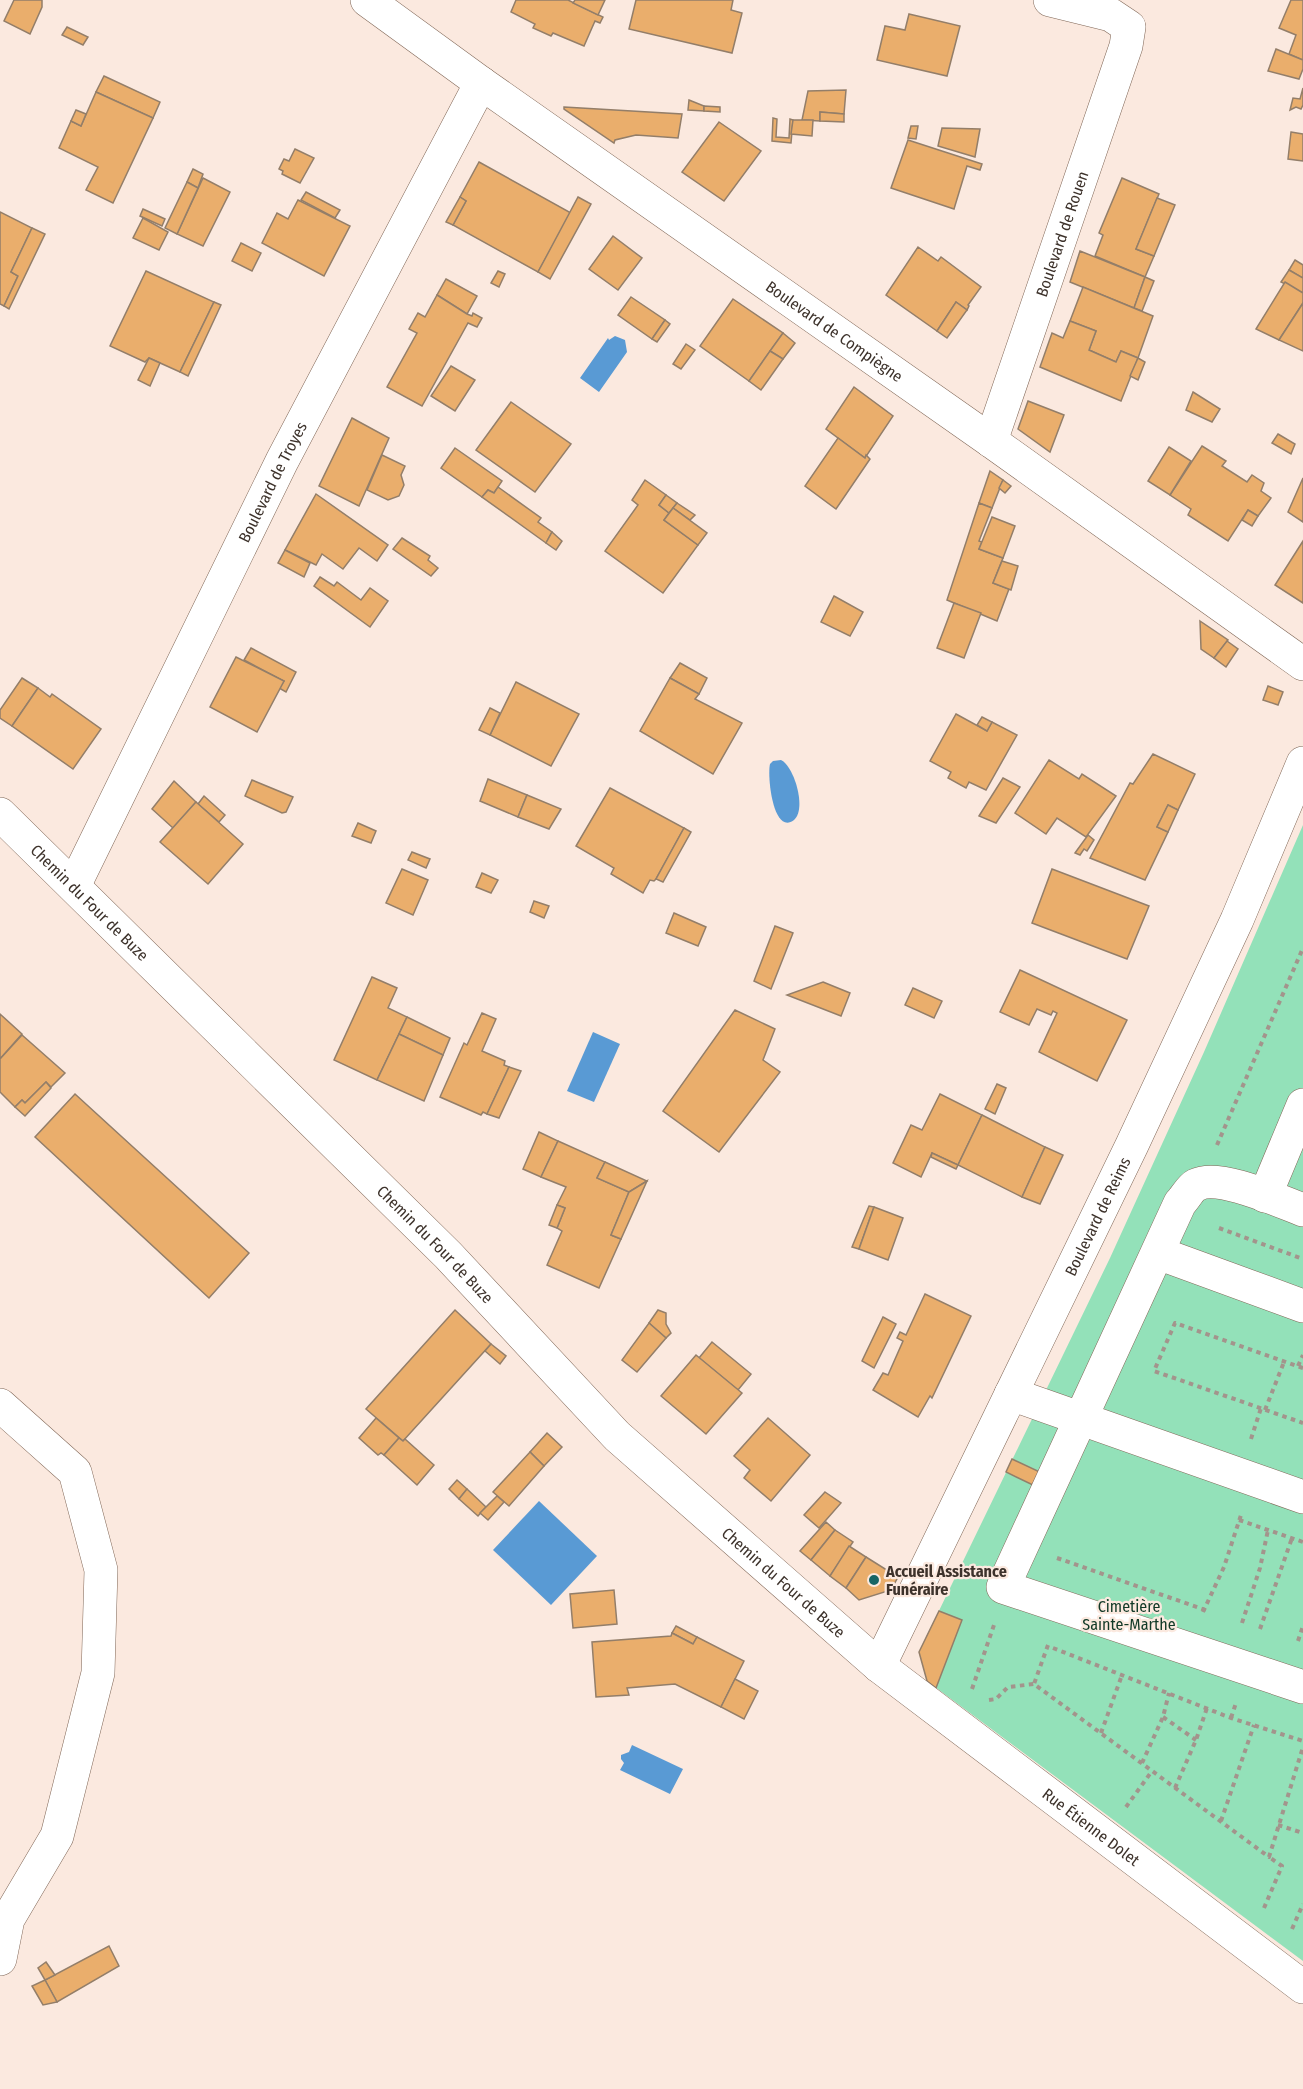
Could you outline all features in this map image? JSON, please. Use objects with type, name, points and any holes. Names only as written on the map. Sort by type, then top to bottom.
[{"type":"street","name":"Boulevard de Compiègne","points":[[366,0],[992,441],[1303,664]]},
{"type":"street","name":"Boulevard de Rouen","points":[[992,441],[1126,46],[1129,27],[1111,15],[1050,0]]},
{"type":"street","name":"Boulevard de Troyes","points":[[74,886],[282,461],[481,83]]},
{"type":"street","name":"Boulevard de Reims","points":[[879,1666],[1137,1134],[1212,973],[1303,763]]},
{"type":"street","name":"Chemin du Four de Buze","points":[[0,814],[448,1255],[616,1436],[879,1666]]},
{"type":"street","points":[[1265,1196],[1303,1105]]},
{"type":"street","points":[[1303,1210],[1247,1189],[1218,1182],[1197,1185],[1180,1203],[1003,1587],[1303,1687]]},
{"type":"street","points":[[1158,1253],[1303,1306]]},
{"type":"street","points":[[1011,1394],[1303,1497]]},
{"type":"street","points":[[0,1406],[75,1472],[101,1570],[98,1674],[57,1836],[8,1919],[0,1959]]},
{"type":"street","name":"Rue Étienne Dolet","points":[[879,1666],[1303,1987]]},
{"type":"path","points":[[1200,1185],[1303,948]]},
{"type":"path","points":[[1219,1228],[1303,1259]]},
{"type":"path","points":[[1303,1355],[1301,1367],[1175,1323],[1154,1371],[1303,1423]]},
{"type":"path","points":[[1265,1410],[1284,1362]]},
{"type":"path","points":[[1190,1649],[1204,1610],[1224,1567],[1253,1480]]},
{"type":"path","points":[[1239,1520],[1303,1542]]},
{"type":"path","points":[[1242,1623],[1260,1568],[1268,1530]]},
{"type":"path","points":[[1260,1629],[1292,1538]]},
{"type":"path","points":[[1022,1546],[1213,1613]]},
{"type":"path","points":[[971,1692],[994,1625],[1003,1587]]},
{"type":"path","points":[[1232,1619],[1270,1632]]},
{"type":"path","points":[[994,1625],[1005,1629]]},
{"type":"path","points":[[1288,1638],[1300,1642],[1303,1626]]},
{"type":"path","points":[[1034,1684],[1048,1645],[1207,1708],[1303,1741]]},
{"type":"path","points":[[1101,1733],[1122,1675]]},
{"type":"path","points":[[983,1701],[996,1699],[1008,1687],[1034,1684],[1282,1866],[1264,1909]]},
{"type":"path","points":[[1142,1763],[1163,1717],[1169,1693]]},
{"type":"path","points":[[1176,1788],[1207,1708]]},
{"type":"path","points":[[1163,1717],[1196,1740]]},
{"type":"path","points":[[1221,1821],[1254,1725]]},
{"type":"path","points":[[1269,1857],[1303,1748]]},
{"type":"path","points":[[1123,1812],[1152,1771]]},
{"type":"path","points":[[1278,1825],[1303,1833]]},
{"type":"path","points":[[1292,1929],[1303,1904]]},
{"type":"green space","name":"Cimetière Sainte-Marthe","points":[[1303,825],[1303,1961],[927,1681],[919,1652],[1110,1258],[1204,1052]]},
{"type":"water","points":[[615,336],[625,340],[627,352],[599,392],[580,378],[608,338],[609,340]]},
{"type":"water","points":[[781,760],[790,770],[799,798],[798,815],[787,823],[781,820],[776,812],[769,771],[773,761]]},
{"type":"water","points":[[593,1032],[620,1044],[594,1102],[567,1091]]},
{"type":"water","points":[[539,1501],[597,1556],[551,1605],[493,1550]]},
{"type":"water","points":[[632,1745],[683,1769],[670,1794],[620,1770],[624,1763],[621,1755],[629,1752]]},
{"type":"building","points":[[14,0],[42,0],[42,7],[30,34],[4,21]]},
{"type":"building","points":[[516,0],[568,0],[603,17],[600,23],[595,21],[584,46],[553,33],[551,36],[533,28],[535,24],[511,12]]},
{"type":"building","points":[[575,0],[605,0],[598,15],[573,3]]},
{"type":"building","points":[[636,0],[733,0],[731,10],[742,13],[732,53],[629,29]]},
{"type":"building","points":[[1291,0],[1303,0],[1303,60],[1289,54],[1296,35],[1279,28]]},
{"type":"building","points":[[909,14],[960,26],[947,76],[877,60],[885,26],[905,30]]},
{"type":"building","points":[[67,27],[88,37],[83,45],[62,35]]},
{"type":"building","points":[[1276,49],[1303,60],[1303,69],[1299,79],[1268,71]]},
{"type":"building","points":[[104,76],[160,102],[153,118],[96,92]]},
{"type":"building","points":[[1303,88],[1301,109],[1296,107],[1290,110],[1293,98],[1300,99]]},
{"type":"building","points":[[846,90],[844,114],[820,112],[820,121],[802,120],[808,91]]},
{"type":"building","points":[[96,92],[153,118],[113,203],[86,190],[98,167],[59,148],[71,121],[81,126]]},
{"type":"building","points":[[689,100],[704,106],[704,111],[688,110]]},
{"type":"building","points":[[704,106],[720,107],[720,112],[704,111]]},
{"type":"building","points":[[564,107],[682,114],[678,138],[636,135],[615,140],[614,143]]},
{"type":"building","points":[[76,110],[86,114],[81,126],[71,121]]},
{"type":"building","points":[[820,112],[844,114],[844,122],[820,121]]},
{"type":"building","points":[[773,118],[777,119],[776,137],[789,138],[790,119],[793,120],[791,143],[772,141]]},
{"type":"building","points":[[793,120],[813,120],[812,136],[791,134]]},
{"type":"building","points":[[719,122],[761,151],[724,201],[682,172]]},
{"type":"building","points":[[911,126],[918,126],[916,139],[908,138]]},
{"type":"building","points":[[942,128],[980,129],[975,157],[938,146]]},
{"type":"building","points":[[1291,132],[1303,134],[1303,161],[1288,159]]},
{"type":"building","points":[[908,140],[982,164],[980,170],[967,166],[954,209],[891,188]]},
{"type":"building","points":[[295,149],[314,158],[300,183],[282,174],[283,171],[279,169],[284,159],[289,161]]},
{"type":"building","points":[[479,162],[571,213],[538,272],[453,225],[466,201],[460,197]]},
{"type":"building","points":[[193,169],[203,174],[198,188],[187,182]]},
{"type":"building","points":[[203,178],[230,192],[203,246],[177,234]]},
{"type":"building","points":[[1122,178],[1159,194],[1136,249],[1154,256],[1145,277],[1095,256],[1103,235],[1099,233]]},
{"type":"building","points":[[187,182],[198,188],[177,234],[165,228]]},
{"type":"building","points":[[306,192],[340,210],[335,218],[301,200]]},
{"type":"building","points":[[460,197],[466,201],[453,225],[446,222]]},
{"type":"building","points":[[578,197],[591,204],[550,279],[538,272]]},
{"type":"building","points":[[1157,198],[1175,205],[1154,256],[1136,249]]},
{"type":"building","points":[[298,200],[350,226],[324,276],[262,243],[277,213],[288,219]]},
{"type":"building","points":[[143,209],[165,219],[162,226],[140,216]]},
{"type":"building","points":[[0,212],[32,228],[11,272],[18,276],[4,306],[0,304]]},
{"type":"building","points":[[143,218],[168,232],[159,250],[133,238]]},
{"type":"building","points":[[32,228],[45,234],[9,309],[4,306],[18,276],[11,272]]},
{"type":"building","points":[[613,236],[642,258],[618,290],[589,269]]},
{"type":"building","points":[[241,243],[261,253],[252,271],[232,261]]},
{"type":"building","points":[[918,247],[938,261],[941,257],[981,287],[967,310],[956,302],[937,331],[886,295]]},
{"type":"building","points":[[1080,251],[1145,277],[1134,308],[1070,282]]},
{"type":"building","points":[[1295,260],[1303,265],[1303,278],[1289,270]]},
{"type":"building","points":[[1289,270],[1303,278],[1303,293],[1281,282]]},
{"type":"building","points":[[146,271],[214,302],[180,372],[149,358],[145,362],[110,346]]},
{"type":"building","points":[[498,271],[505,274],[499,287],[491,283]]},
{"type":"building","points":[[1145,277],[1154,281],[1142,311],[1134,308]]},
{"type":"building","points":[[446,279],[477,296],[467,314],[437,295]]},
{"type":"building","points":[[1285,282],[1303,293],[1303,303],[1279,340],[1256,329]]},
{"type":"building","points":[[1083,287],[1153,316],[1138,358],[1121,351],[1116,362],[1089,350],[1096,331],[1070,321]]},
{"type":"building","points":[[437,295],[467,314],[472,316],[473,313],[482,318],[477,327],[468,323],[422,406],[387,387],[417,333],[409,329],[418,313],[425,317]]},
{"type":"building","points":[[631,297],[665,320],[652,339],[618,315]]},
{"type":"building","points":[[733,299],[783,333],[749,381],[700,346]]},
{"type":"building","points":[[214,302],[221,305],[188,376],[180,372]]},
{"type":"building","points":[[956,302],[967,310],[947,338],[937,331]]},
{"type":"building","points":[[1303,303],[1303,351],[1279,340]]},
{"type":"building","points":[[665,320],[670,324],[657,342],[652,339]]},
{"type":"building","points":[[1070,321],[1096,331],[1089,350],[1116,362],[1121,351],[1138,358],[1121,401],[1040,367],[1052,333],[1063,338]]},
{"type":"building","points":[[783,333],[795,343],[783,359],[770,351]]},
{"type":"building","points":[[686,344],[695,350],[681,369],[673,364]]},
{"type":"building","points":[[770,351],[783,359],[761,390],[749,381]]},
{"type":"building","points":[[149,358],[160,363],[150,386],[138,380]]},
{"type":"building","points":[[1138,358],[1145,362],[1138,380],[1130,376]]},
{"type":"building","points":[[451,366],[475,380],[455,411],[431,396]]},
{"type":"building","points":[[854,387],[893,416],[865,458],[826,429]]},
{"type":"building","points":[[1193,392],[1220,409],[1212,422],[1186,410]]},
{"type":"building","points":[[1028,401],[1064,415],[1050,452],[1018,429]]},
{"type":"building","points":[[511,402],[571,444],[535,492],[476,450]]},
{"type":"building","points":[[352,418],[389,438],[359,506],[319,486]]},
{"type":"building","points":[[1278,434],[1295,444],[1291,454],[1272,443]]},
{"type":"building","points":[[838,438],[865,458],[866,455],[870,459],[836,509],[805,486]]},
{"type":"building","points":[[1202,446],[1226,461],[1222,466],[1247,482],[1252,475],[1264,483],[1261,491],[1271,498],[1258,516],[1248,510],[1228,541],[1188,515],[1191,509],[1170,495]]},
{"type":"building","points":[[1169,447],[1191,461],[1170,495],[1148,481]]},
{"type":"building","points":[[455,448],[502,481],[494,493],[488,490],[482,497],[441,468]]},
{"type":"building","points":[[382,455],[405,466],[401,475],[404,485],[399,496],[388,500],[367,490]]},
{"type":"building","points":[[990,471],[1003,480],[992,508],[979,503]]},
{"type":"building","points":[[1303,478],[1303,522],[1288,512]]},
{"type":"building","points":[[645,480],[666,495],[659,505],[669,513],[664,520],[698,545],[663,593],[605,551],[638,505],[632,500]]},
{"type":"building","points":[[1003,480],[1011,486],[1005,493],[999,488]]},
{"type":"building","points":[[498,487],[541,518],[538,522],[552,532],[546,543],[482,497],[488,490],[494,493]]},
{"type":"building","points":[[316,494],[388,545],[377,561],[359,548],[343,569],[322,554],[316,565],[285,550]]},
{"type":"building","points":[[666,495],[677,503],[669,513],[659,505]]},
{"type":"building","points":[[677,503],[695,515],[690,520],[673,508]]},
{"type":"building","points":[[979,503],[992,508],[979,541],[982,542],[979,549],[1003,558],[993,583],[1009,589],[997,621],[947,600]]},
{"type":"building","points":[[673,508],[707,533],[698,545],[664,520]]},
{"type":"building","points":[[1248,510],[1258,516],[1252,526],[1242,520]]},
{"type":"building","points":[[992,517],[1015,526],[1003,558],[979,549]]},
{"type":"building","points":[[552,532],[562,541],[556,550],[546,543]]},
{"type":"building","points":[[402,538],[430,556],[428,560],[438,568],[431,576],[393,549]]},
{"type":"building","points":[[1303,541],[1303,603],[1275,585]]},
{"type":"building","points":[[285,550],[310,563],[304,577],[278,563]]},
{"type":"building","points":[[1002,561],[1018,566],[1011,590],[993,583]]},
{"type":"building","points":[[320,577],[334,586],[337,582],[361,600],[370,588],[388,601],[370,627],[314,586]]},
{"type":"building","points":[[834,596],[863,612],[850,636],[821,622]]},
{"type":"building","points":[[954,603],[981,613],[964,658],[937,648]]},
{"type":"building","points":[[1200,621],[1228,640],[1214,658],[1201,649]]},
{"type":"building","points":[[1227,641],[1238,649],[1226,667],[1214,658]]},
{"type":"building","points":[[251,648],[296,672],[286,692],[279,688],[284,681],[244,660]]},
{"type":"building","points":[[236,657],[284,681],[257,732],[210,707]]},
{"type":"building","points":[[680,663],[707,678],[699,694],[670,678]]},
{"type":"building","points":[[22,678],[38,688],[12,726],[0,718],[0,710]]},
{"type":"building","points":[[670,678],[699,694],[695,699],[742,723],[713,774],[640,731]]},
{"type":"building","points":[[516,682],[579,714],[551,766],[490,735]]},
{"type":"building","points":[[1268,686],[1283,692],[1278,705],[1263,700]]},
{"type":"building","points":[[38,688],[50,697],[52,694],[101,729],[73,769],[12,726]]},
{"type":"building","points":[[490,708],[500,713],[490,735],[479,730]]},
{"type":"building","points":[[956,714],[987,731],[992,722],[1017,735],[986,790],[969,782],[966,788],[948,778],[951,772],[930,761]]},
{"type":"building","points":[[982,717],[992,722],[987,731],[977,725]]},
{"type":"building","points":[[1153,754],[1195,774],[1178,810],[1168,805],[1157,827],[1168,832],[1145,880],[1090,858],[1130,783],[1133,784]]},
{"type":"building","points":[[1049,760],[1079,779],[1082,774],[1116,796],[1086,837],[1057,818],[1046,834],[1015,813]]},
{"type":"building","points":[[1003,778],[1020,787],[996,823],[979,816]]},
{"type":"building","points":[[488,779],[527,795],[518,817],[480,801]]},
{"type":"building","points":[[252,780],[293,797],[286,812],[282,813],[245,796]]},
{"type":"building","points":[[174,781],[196,802],[173,828],[152,809]]},
{"type":"building","points":[[610,788],[684,828],[656,879],[650,880],[643,893],[611,874],[614,868],[576,846]]},
{"type":"building","points":[[527,795],[561,809],[549,829],[518,817]]},
{"type":"building","points":[[204,796],[225,815],[219,822],[198,804]]},
{"type":"building","points":[[196,802],[243,844],[208,884],[160,842]]},
{"type":"building","points":[[1168,805],[1178,810],[1168,832],[1157,827]]},
{"type":"building","points":[[358,823],[376,831],[371,843],[352,836]]},
{"type":"building","points":[[684,828],[691,832],[663,882],[656,879]]},
{"type":"building","points":[[1088,835],[1094,840],[1087,851],[1084,849],[1080,855],[1075,853]]},
{"type":"building","points":[[412,852],[430,859],[426,868],[408,860]]},
{"type":"building","points":[[402,869],[428,880],[413,915],[386,903]]},
{"type":"building","points":[[1052,869],[1149,906],[1127,959],[1032,923]]},
{"type":"building","points":[[482,873],[498,880],[491,893],[476,887]]},
{"type":"building","points":[[534,901],[549,906],[544,918],[530,912]]},
{"type":"building","points":[[674,913],[706,927],[698,946],[666,933]]},
{"type":"building","points":[[775,926],[793,933],[771,989],[754,981]]},
{"type":"building","points":[[1020,970],[1127,1020],[1097,1081],[1039,1052],[1057,1013],[1053,1011],[1051,1015],[1037,1009],[1029,1025],[1000,1012]]},
{"type":"building","points":[[372,977],[397,988],[388,1008],[407,1017],[377,1080],[334,1060]]},
{"type":"building","points":[[823,982],[850,993],[841,1016],[787,995]]},
{"type":"building","points":[[913,988],[942,1001],[934,1018],[905,1005]]},
{"type":"building","points":[[735,1010],[775,1029],[763,1060],[780,1072],[719,1152],[663,1111]]},
{"type":"building","points":[[482,1013],[496,1019],[482,1051],[505,1061],[504,1065],[509,1067],[487,1114],[483,1112],[481,1115],[440,1097],[464,1043],[467,1045]]},
{"type":"building","points":[[0,1014],[22,1034],[0,1059]]},
{"type":"building","points":[[407,1017],[450,1038],[443,1055],[399,1034]]},
{"type":"building","points":[[399,1034],[443,1055],[424,1101],[377,1080]]},
{"type":"building","points":[[22,1035],[65,1073],[51,1087],[46,1082],[25,1103],[22,1100],[15,1107],[0,1092],[0,1059]]},
{"type":"building","points":[[509,1067],[521,1071],[499,1118],[487,1114]]},
{"type":"building","points":[[46,1082],[51,1088],[25,1116],[15,1107],[22,1100],[25,1103]]},
{"type":"building","points":[[997,1084],[1006,1088],[995,1114],[985,1109]]},
{"type":"building","points":[[75,1094],[249,1253],[209,1298],[35,1137]]},
{"type":"building","points":[[940,1094],[982,1115],[958,1165],[932,1153],[921,1177],[893,1163],[911,1125],[922,1130]]},
{"type":"building","points":[[982,1115],[1045,1147],[1022,1197],[958,1165]]},
{"type":"building","points":[[539,1132],[558,1141],[541,1177],[523,1169]]},
{"type":"building","points":[[558,1141],[605,1162],[597,1178],[629,1192],[611,1235],[621,1239],[599,1288],[547,1265],[562,1231],[557,1228],[565,1208],[557,1205],[566,1187],[541,1177]]},
{"type":"building","points":[[1045,1147],[1063,1155],[1040,1204],[1022,1197]]},
{"type":"building","points":[[932,1153],[958,1165],[956,1169],[931,1157]]},
{"type":"building","points":[[605,1162],[647,1181],[629,1192],[597,1178]]},
{"type":"building","points":[[647,1181],[621,1239],[611,1235],[629,1192]]},
{"type":"building","points":[[557,1205],[565,1208],[557,1228],[549,1225]]},
{"type":"building","points":[[869,1206],[874,1207],[859,1249],[852,1247]]},
{"type":"building","points":[[874,1207],[903,1218],[888,1260],[859,1249]]},
{"type":"building","points":[[925,1294],[971,1316],[932,1398],[930,1396],[918,1417],[873,1390],[883,1373],[888,1375],[903,1341],[897,1338],[900,1332],[906,1335]]},
{"type":"building","points":[[455,1310],[491,1344],[403,1441],[366,1409]]},
{"type":"building","points":[[658,1310],[666,1313],[666,1324],[671,1333],[666,1338],[649,1323]]},
{"type":"building","points":[[883,1317],[896,1324],[874,1368],[862,1361]]},
{"type":"building","points":[[649,1323],[666,1338],[637,1372],[622,1360]]},
{"type":"building","points":[[712,1342],[751,1374],[738,1390],[699,1358]]},
{"type":"building","points":[[491,1344],[506,1356],[500,1364],[485,1351]]},
{"type":"building","points":[[696,1355],[742,1393],[706,1434],[661,1396]]},
{"type":"building","points":[[376,1418],[399,1438],[384,1455],[381,1453],[378,1455],[359,1438]]},
{"type":"building","points":[[768,1418],[810,1455],[771,1501],[744,1478],[750,1470],[734,1456]]},
{"type":"building","points":[[547,1433],[562,1447],[544,1466],[530,1452]]},
{"type":"building","points":[[399,1438],[403,1441],[405,1439],[434,1465],[417,1485],[384,1455]]},
{"type":"building","points":[[530,1452],[544,1466],[509,1506],[493,1492]]},
{"type":"building","points":[[1012,1459],[1042,1473],[1035,1486],[1006,1472]]},
{"type":"building","points":[[457,1480],[467,1489],[459,1499],[449,1489]]},
{"type":"building","points":[[467,1489],[486,1507],[478,1516],[459,1499]]},
{"type":"building","points":[[825,1492],[841,1503],[819,1528],[804,1515]]},
{"type":"building","points":[[497,1496],[504,1502],[488,1520],[480,1513]]},
{"type":"building","points":[[826,1522],[835,1530],[811,1560],[800,1551]]},
{"type":"building","points":[[835,1530],[853,1542],[830,1576],[811,1560]]},
{"type":"building","points":[[849,1546],[866,1557],[846,1588],[830,1576]]},
{"type":"building","points":[[866,1557],[898,1577],[891,1590],[859,1600],[846,1588]]},
{"type":"building","points":[[614,1590],[617,1624],[573,1628],[570,1594]]},
{"type":"building","points":[[939,1611],[962,1620],[936,1688],[927,1681],[919,1652]]},
{"type":"building","points":[[676,1626],[697,1637],[693,1644],[672,1633]]},
{"type":"building","points":[[672,1633],[693,1644],[697,1637],[744,1661],[721,1707],[675,1684],[627,1688],[629,1695],[596,1697],[592,1642],[671,1636]]},
{"type":"building","points":[[735,1679],[758,1691],[744,1719],[721,1707]]},
{"type":"building","points":[[109,1946],[119,1966],[57,2002],[45,1980]]},
{"type":"building","points":[[46,1962],[55,1975],[45,1980],[38,1968]]},
{"type":"building","points":[[45,1980],[57,2002],[43,2005],[32,1986]]},
{"type":"place","name":"Accueil Assistance Funéraire","points":[[874,1580]]}]
